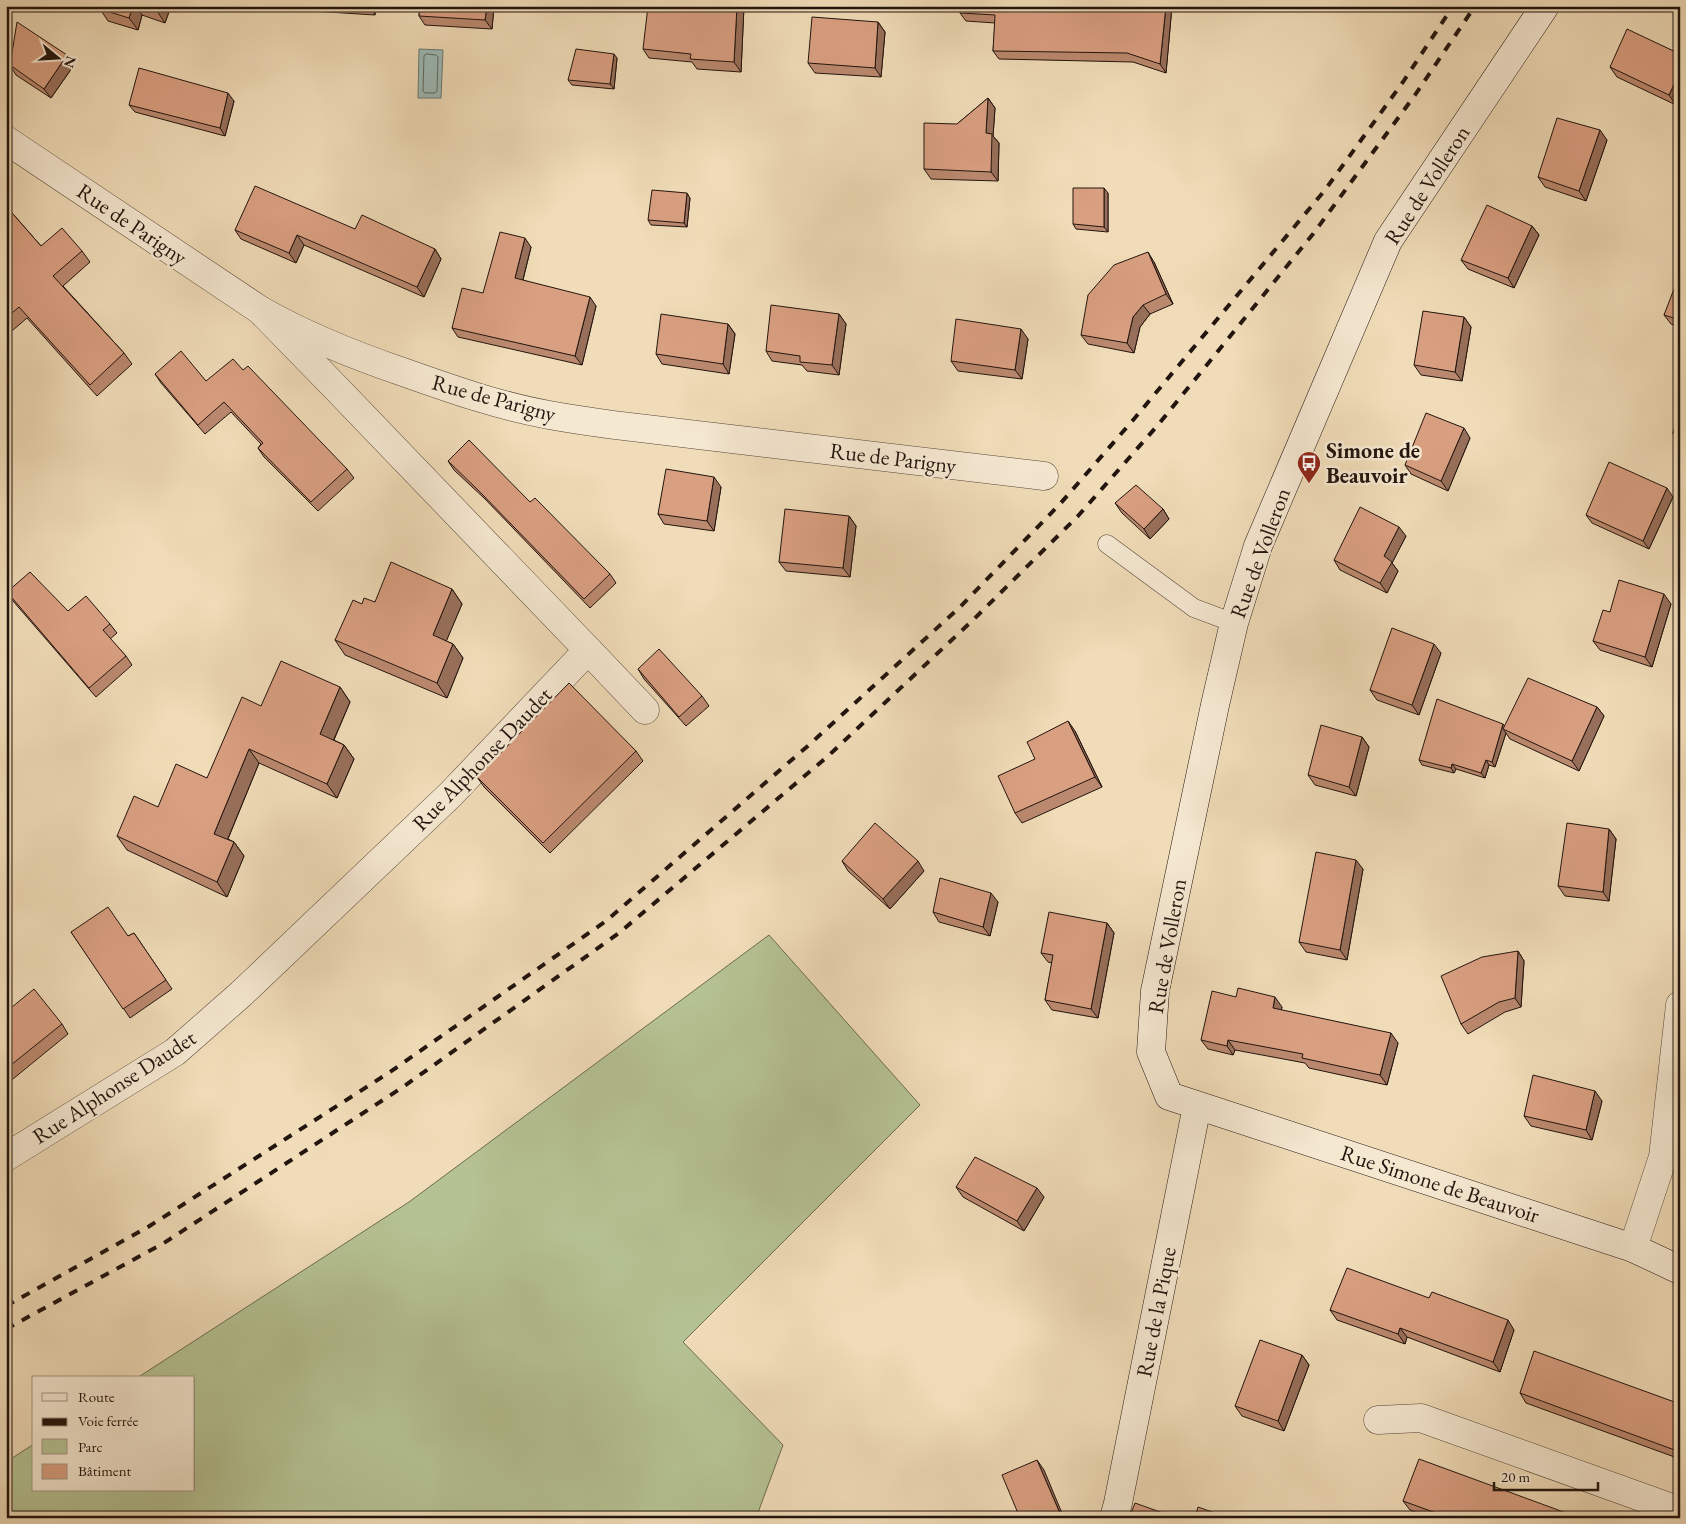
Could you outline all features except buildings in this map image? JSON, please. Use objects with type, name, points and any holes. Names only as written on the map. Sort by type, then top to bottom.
[{"type":"street","name":"Rue de Volleron","points":[[1197,1106],[1169,1096],[1152,1052],[1155,991],[1234,623],[1258,546],[1388,241],[1545,6]]},
{"type":"street","name":"Rue de Parigny","points":[[6,140],[260,310],[314,339],[359,358],[446,387],[507,406],[614,425],[1044,476]]},
{"type":"street","points":[[260,310],[645,710]]},
{"type":"street","name":"Rue Alphonse Daudet","points":[[6,1157],[182,1046],[241,994],[451,794],[588,650]]},
{"type":"street","points":[[1634,1248],[1663,1157],[1680,1005]]},
{"type":"street","name":"Rue Simone de Beauvoir","points":[[1197,1106],[1298,1137],[1634,1248],[1680,1270]]},
{"type":"street","name":"Rue de la Pique","points":[[1114,1518],[1197,1106]]},
{"type":"street","points":[[1378,1420],[1421,1418],[1680,1511]]},
{"type":"lane","points":[[1107,544],[1194,608],[1234,623]]},
{"type":"green space","points":[[769,935],[920,1105],[683,1342],[783,1445],[756,1518],[14,1518],[6,1503],[6,1462],[32,1445],[32,1492],[195,1492],[195,1376],[140,1376],[409,1202]]},
{"type":"water","points":[[419,49],[443,50],[441,98],[418,98]]},
{"type":"railway","points":[[6,1306],[148,1227],[390,1072],[606,921],[810,744],[960,607],[1060,504],[1134,419],[1325,190],[1403,82],[1453,6]]},
{"type":"railway","points":[[6,1329],[164,1243],[403,1087],[619,933],[827,757],[973,620],[1078,516],[1158,425],[1313,234],[1415,95],[1475,6]]},
{"type":"place","name":"Simone de Beauvoir","points":[[1309,484]]}]
